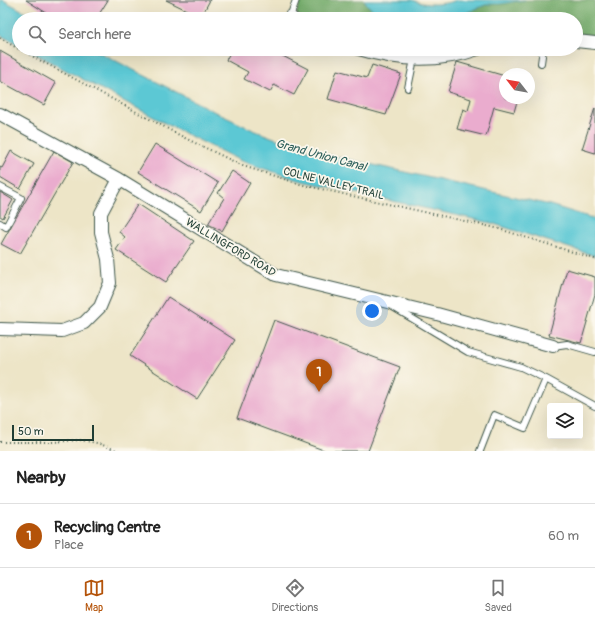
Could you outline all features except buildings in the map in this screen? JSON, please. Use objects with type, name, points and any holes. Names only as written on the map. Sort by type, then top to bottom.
[{"type":"street","points":[[583,42],[595,43]]},
{"type":"street","points":[[386,56],[399,58],[452,56]]},
{"type":"street","name":"WALLINGFORD ROAD","points":[[1,118],[119,179],[276,275],[437,314],[553,346]]},
{"type":"street","points":[[0,329],[62,331],[84,323],[100,307],[110,283],[108,259],[101,232],[101,213],[119,179]]},
{"type":"lane","points":[[293,12],[296,0]]},
{"type":"lane","points":[[541,63],[542,56]]},
{"type":"lane","points":[[408,88],[414,58]]},
{"type":"lane","points":[[0,187],[21,198],[6,227],[0,223]]},
{"type":"lane","points":[[384,301],[468,352],[521,367],[595,406]]},
{"type":"lane","points":[[553,346],[567,344],[595,352]]},
{"type":"lane","points":[[480,451],[494,415],[525,428],[546,379]]},
{"type":"path","name":"COLNE VALLEY TRAIL","points":[[0,38],[12,45]]},
{"type":"path","name":"COLNE VALLEY TRAIL","points":[[32,56],[185,138],[243,166],[303,185],[496,228],[595,259]]},
{"type":"path","points":[[0,442],[52,442],[80,440],[97,443],[119,451]]},
{"type":"green space","points":[[301,0],[364,0],[370,8],[376,12],[297,12]]},
{"type":"green space","points":[[524,0],[595,0],[595,37],[583,36],[583,12],[468,12],[488,4]]},
{"type":"water","points":[[0,0],[3,0],[25,12],[12,12],[12,41],[0,35]]},
{"type":"water","points":[[364,0],[412,0],[434,4],[457,0],[525,0],[500,4],[488,4],[468,12],[376,12],[370,8]]},
{"type":"water","name":"Grand Union Canal","points":[[39,56],[107,56],[217,113],[253,130],[303,149],[550,205],[595,219],[595,256],[491,223],[298,180],[241,161],[176,129]]},
{"type":"place","name":"Recycling Centre","points":[[319,392]]}]
